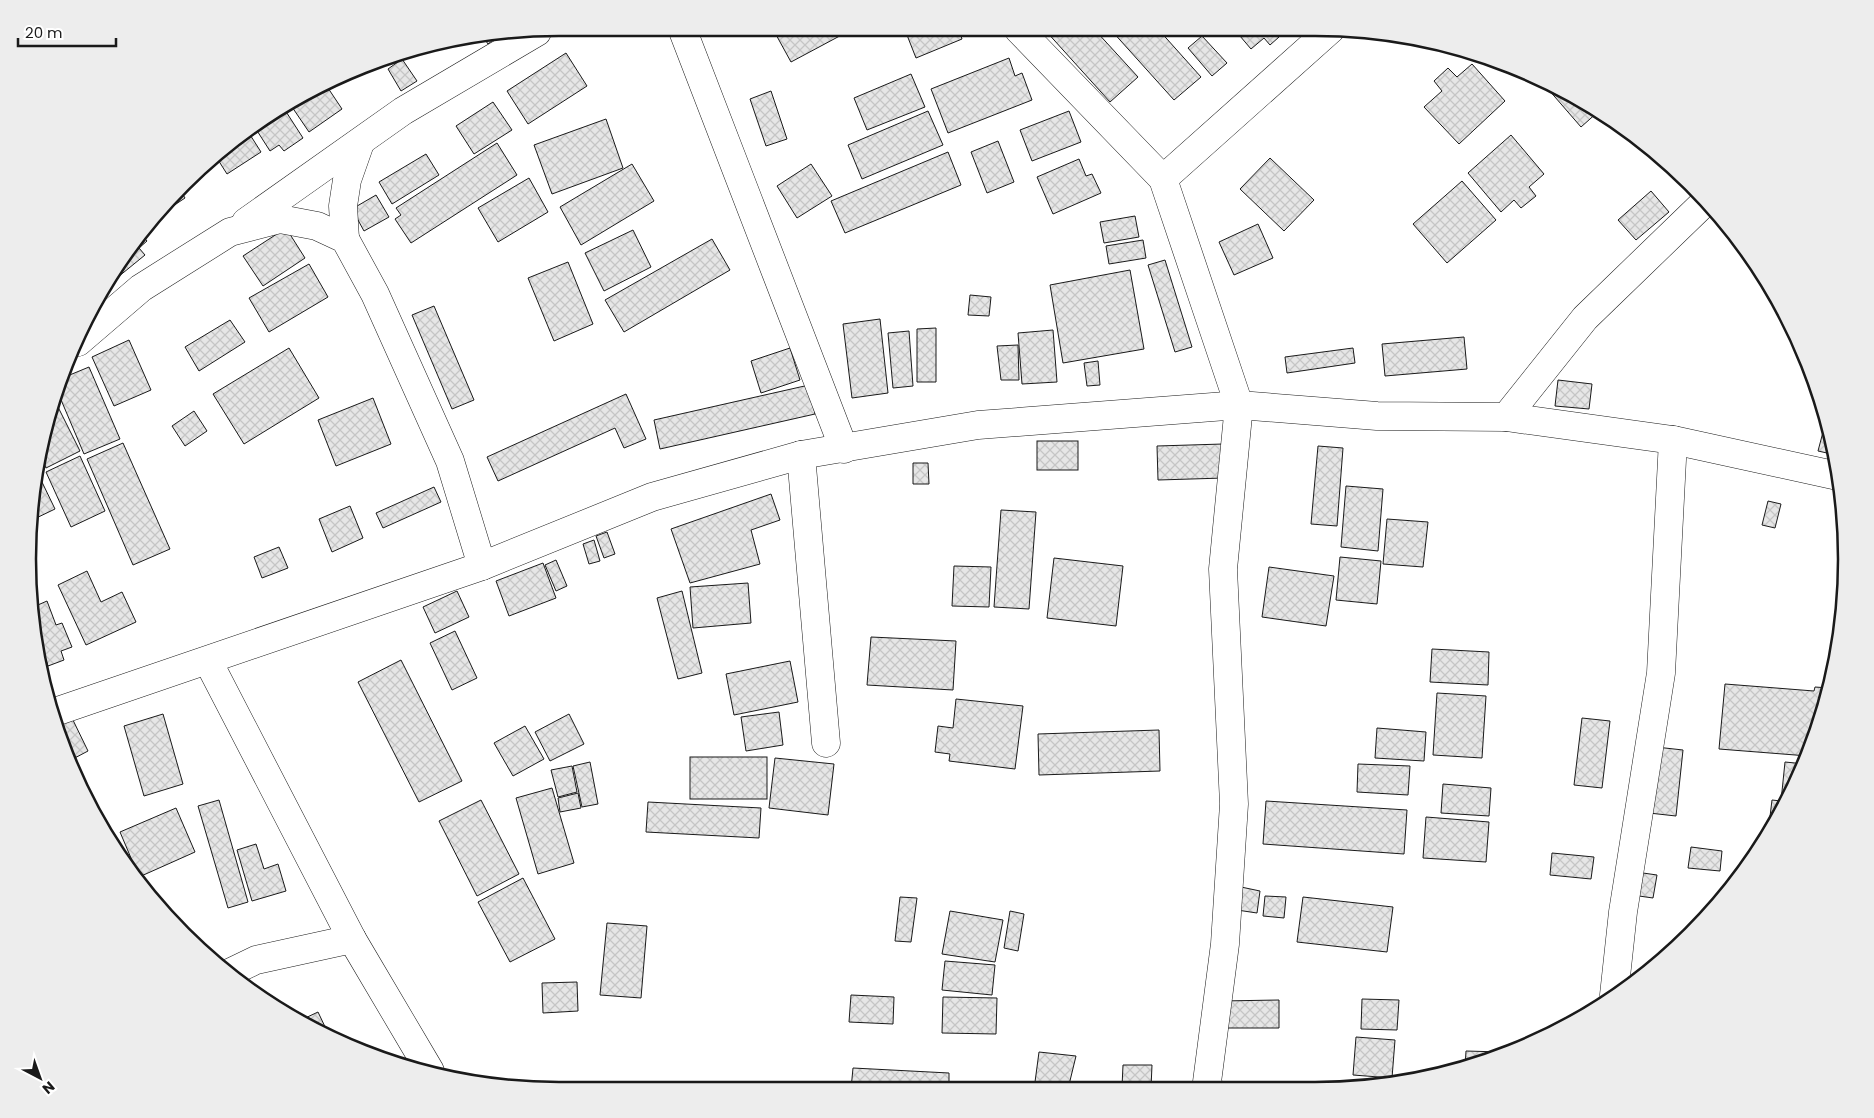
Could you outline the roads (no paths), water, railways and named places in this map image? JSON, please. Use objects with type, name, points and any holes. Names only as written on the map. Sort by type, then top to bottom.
[{"type":"street","points":[[685,36],[844,448]]},
{"type":"street","points":[[1025,36],[1163,179],[1239,405],[1223,569],[1234,804],[1225,944],[1206,1082]]},
{"type":"street","points":[[1163,179],[1323,36]]},
{"type":"street","points":[[87,334],[140,288],[230,232],[360,143],[403,111],[529,37]]},
{"type":"street","points":[[360,143],[347,180],[343,206],[345,239],[375,294],[450,462],[482,566]]},
{"type":"street","points":[[1506,417],[1586,318],[1701,206]]},
{"type":"street","points":[[230,232],[280,219],[316,226],[345,239]]},
{"type":"street","points":[[59,711],[482,566],[652,498],[802,455],[978,425],[1239,405],[1377,416],[1506,417],[1673,440],[1831,474]]},
{"type":"street","points":[[1615,987],[1623,912],[1661,673],[1673,440]]},
{"type":"street","points":[[802,455],[826,743]]},
{"type":"street","points":[[208,661],[352,939],[426,1065]]},
{"type":"street","points":[[236,970],[256,960],[352,939]]}]
